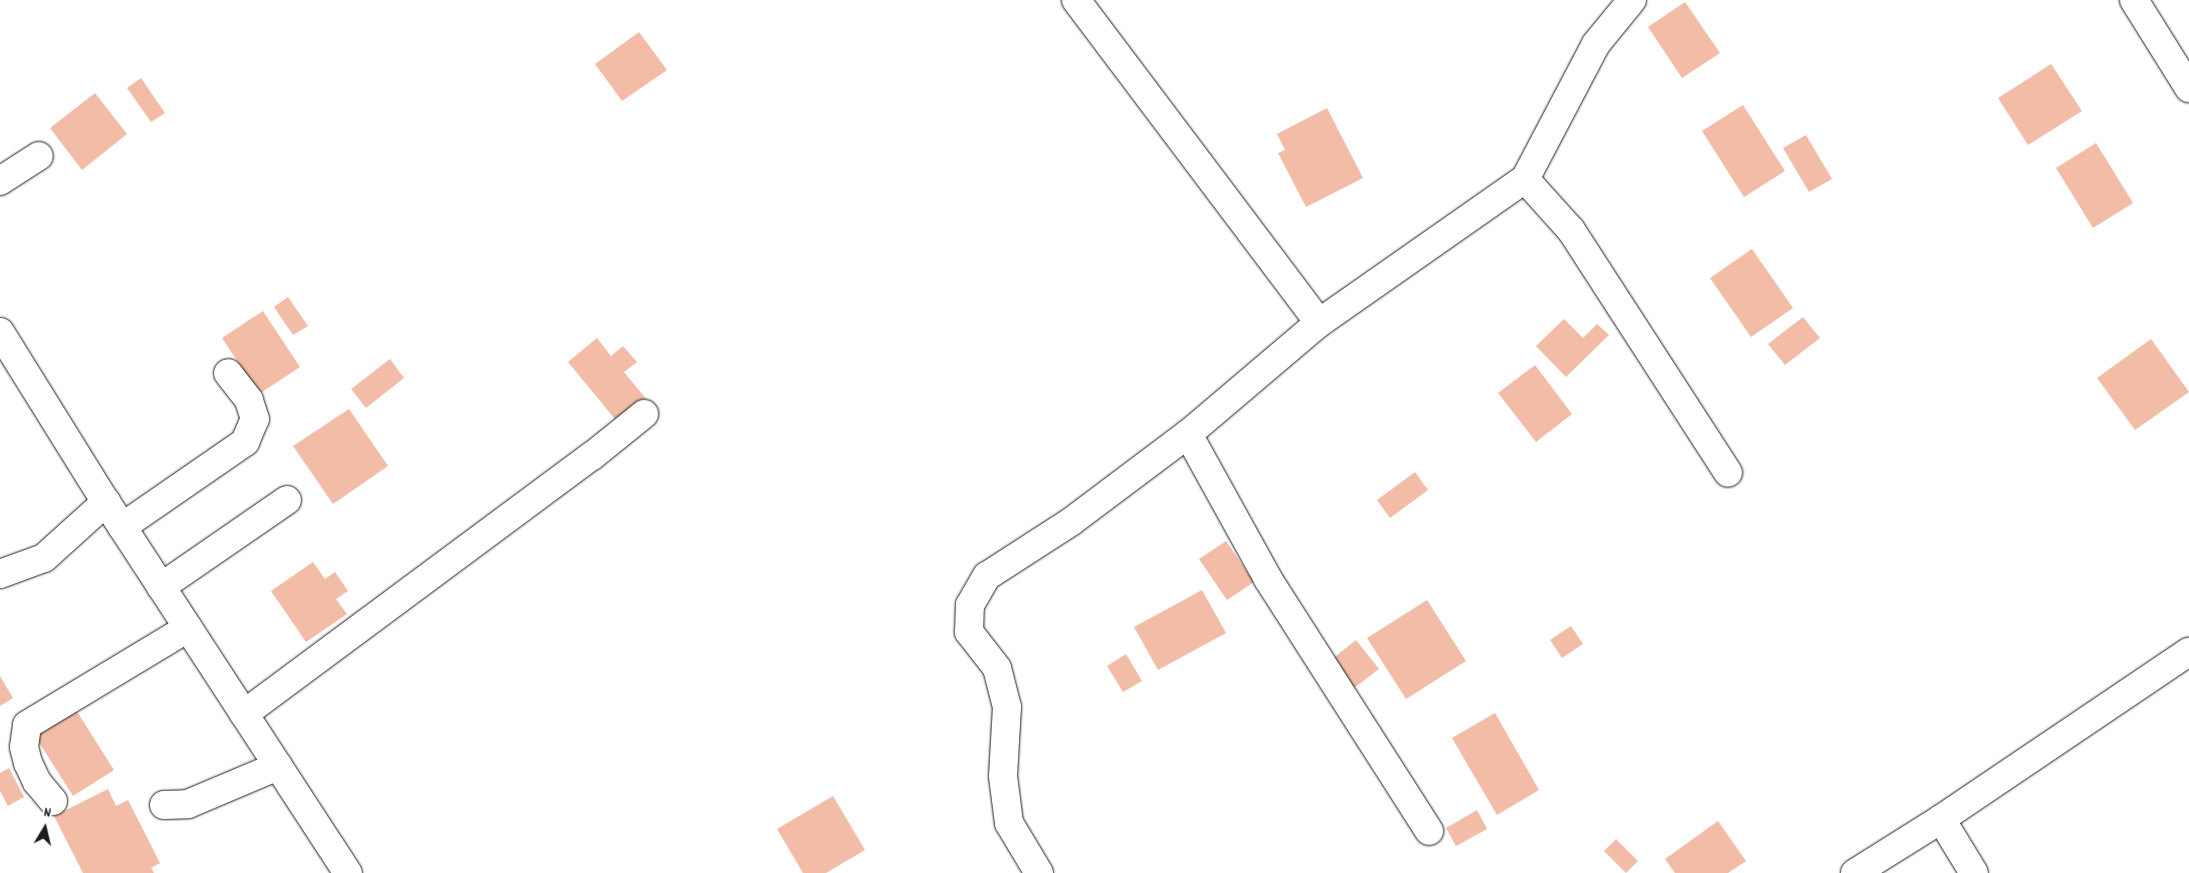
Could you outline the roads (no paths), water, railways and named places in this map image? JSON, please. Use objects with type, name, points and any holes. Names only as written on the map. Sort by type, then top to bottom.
[{"type":"street","points":[[1076,0],[1319,323]]},
{"type":"street","points":[[1038,873],[1009,823],[1003,776],[1007,707],[997,668],[969,632],[970,604],[987,576],[1072,521],[1188,434],[1319,323],[1525,179],[1596,44],[1632,0]]},
{"type":"street","points":[[2134,0],[2189,88]]},
{"type":"street","points":[[0,182],[39,156]]},
{"type":"street","points":[[1525,179],[1571,230],[1728,472]]},
{"type":"street","points":[[0,332],[122,528],[348,873]]},
{"type":"street","points":[[122,528],[245,442],[255,419],[249,400],[228,373]]},
{"type":"street","points":[[244,714],[592,456],[644,414]]},
{"type":"street","points":[[1188,434],[1268,579],[1429,831]]},
{"type":"street","points":[[161,587],[287,500]]},
{"type":"street","points":[[0,574],[44,558],[106,502]]},
{"type":"street","points":[[53,801],[37,782],[28,763],[24,747],[27,725],[188,628]]},
{"type":"street","points":[[1855,873],[1941,820],[2189,652]]},
{"type":"street","points":[[164,805],[195,801],[278,766]]},
{"type":"street","points":[[1941,820],[1974,873]]}]
